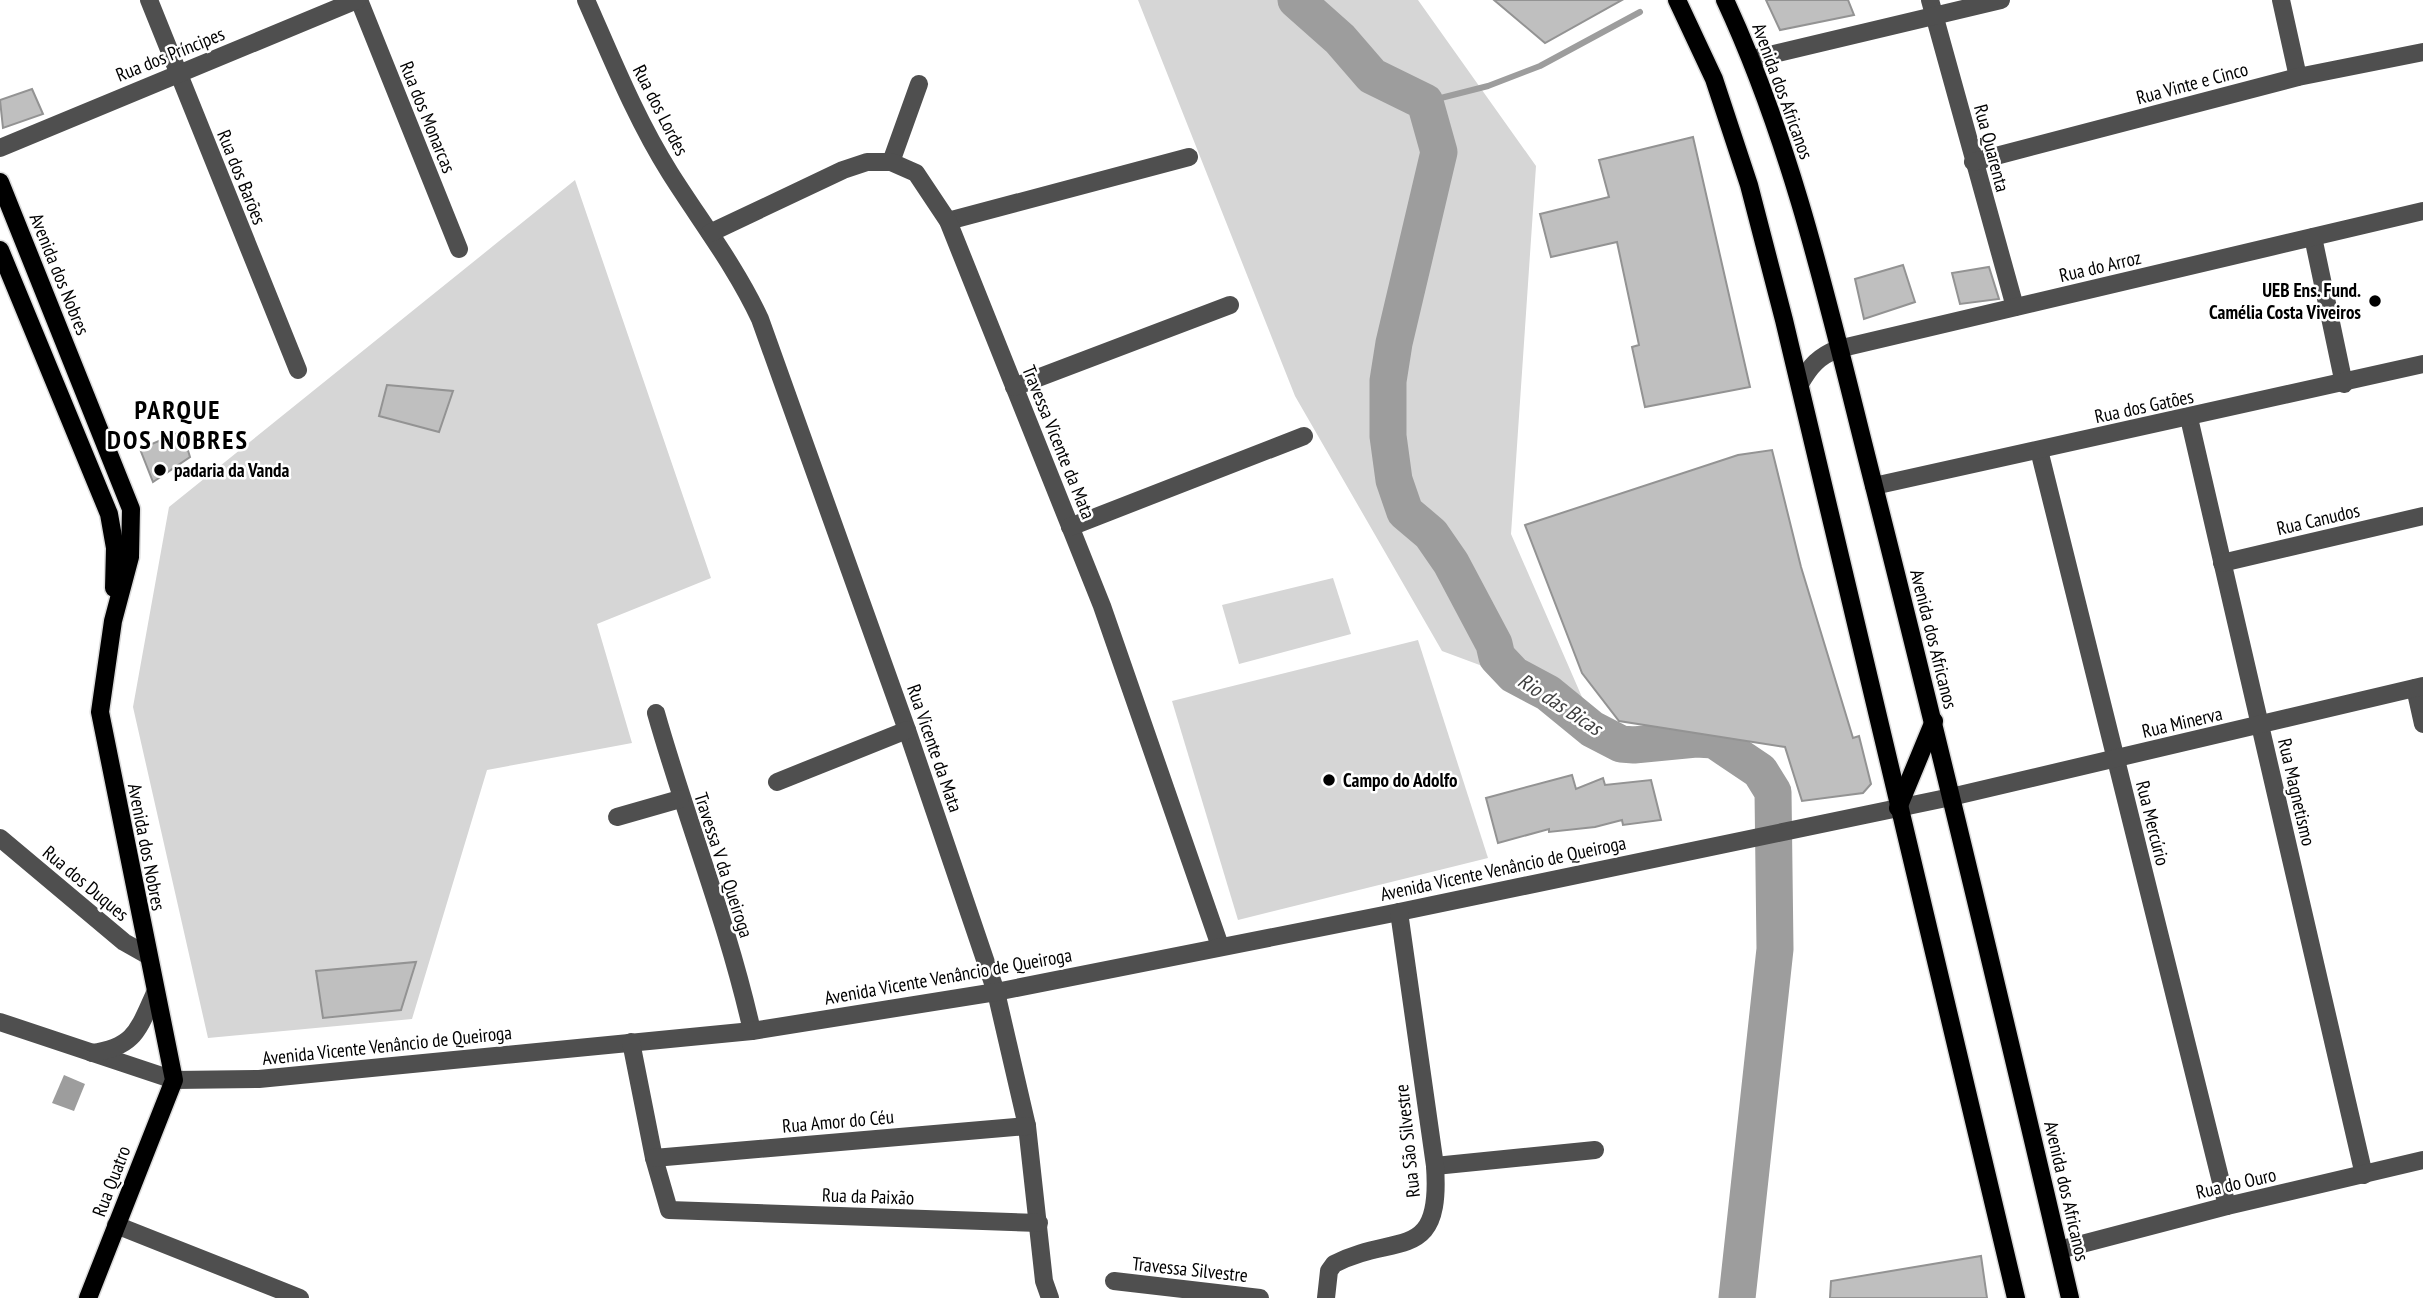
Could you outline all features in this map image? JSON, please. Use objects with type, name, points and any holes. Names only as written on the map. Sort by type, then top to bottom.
[{"type":"main road","points":[[1677,0],[1714,79],[1749,185],[1800,384],[1898,808],[2016,1298]]},
{"type":"main road","name":"Avenida dos Africanos","points":[[1725,0],[1753,59],[1792,177],[1838,349],[1934,721],[2070,1298]]},
{"type":"main road","name":"Avenida dos Nobres","points":[[0,182],[131,509],[130,557],[113,621]]},
{"type":"main road","name":"Avenida dos Nobres","points":[[0,250],[109,513],[116,548],[113,621],[100,712],[174,1080]]},
{"type":"main road","points":[[1898,808],[1934,721]]},
{"type":"main road","name":"Rua Quatro","points":[[88,1298],[174,1080]]},
{"type":"street","name":"Rua dos Barões","points":[[149,0],[298,370]]},
{"type":"street","name":"Rua dos Príncipes","points":[[0,148],[358,0]]},
{"type":"street","name":"Rua dos Monarcas","points":[[358,0],[458,249]]},
{"type":"street","name":"Rua dos Lordes","points":[[586,0],[633,107],[670,173],[710,233]]},
{"type":"street","points":[[1753,59],[1932,8],[2001,0]]},
{"type":"street","points":[[2281,0],[2298,77]]},
{"type":"street","name":"Rua Quarenta","points":[[1932,8],[2015,307]]},
{"type":"street","name":"Rua Vinte e Cinco","points":[[1973,162],[2298,77],[2423,52]]},
{"type":"street","points":[[710,233],[843,170],[867,162],[891,162],[903,135],[919,84]]},
{"type":"street","points":[[948,221],[1189,157]]},
{"type":"street","name":"Travessa Vicente da Mata","points":[[891,162],[916,173],[948,221],[1102,606],[1220,946]]},
{"type":"street","name":"Rua do Arroz","points":[[1800,384],[1809,368],[1822,355],[1838,349],[2423,211]]},
{"type":"street","name":"Rua Vicente da Mata","points":[[710,233],[746,288],[761,319],[908,730],[996,992],[1027,1126],[1044,1281],[1050,1298]]},
{"type":"street","points":[[2313,237],[2344,384]]},
{"type":"street","points":[[1014,387],[1230,305]]},
{"type":"street","name":"Rua dos Gatões","points":[[1874,486],[2344,384],[2423,364]]},
{"type":"street","name":"Rua Magnetismo","points":[[2189,418],[2364,1175]]},
{"type":"street","points":[[1070,527],[1304,436]]},
{"type":"street","name":"Rua Mercúrio","points":[[2039,450],[2227,1206]]},
{"type":"street","name":"Rua Canudos","points":[[2222,563],[2423,516]]},
{"type":"street","points":[[2419,687],[2423,724]]},
{"type":"street","name":"Rua Minerva","points":[[1898,808],[2419,687]]},
{"type":"street","name":"Travessa V da Queiroga","points":[[656,713],[680,799],[744,995],[751,1031]]},
{"type":"street","points":[[777,782],[908,730]]},
{"type":"street","points":[[617,817],[680,799]]},
{"type":"street","name":"Avenida Vicente Venâncio de Queiroga","points":[[0,1022],[174,1080],[259,1079],[751,1031],[996,992],[1399,912],[1898,808]]},
{"type":"street","name":"Rua dos Duques","points":[[0,838],[124,942],[147,955]]},
{"type":"street","name":"Rua São Silvestre","points":[[1326,1298],[1329,1270],[1334,1264],[1405,1243],[1424,1232],[1430,1224],[1436,1201],[1435,1166],[1399,912]]},
{"type":"street","points":[[89,1053],[111,1050],[131,1040],[155,993]]},
{"type":"street","points":[[631,1042],[654,1158]]},
{"type":"street","name":"Rua Amor do Céu","points":[[654,1158],[1027,1126]]},
{"type":"street","points":[[1435,1166],[1595,1150]]},
{"type":"street","name":"Rua da Paixão","points":[[654,1158],[666,1208],[673,1211],[1039,1223]]},
{"type":"street","name":"Rua do Ouro","points":[[2059,1250],[2227,1206],[2423,1160]]},
{"type":"street","points":[[117,1225],[300,1298]]},
{"type":"street","name":"Travessa Silvestre","points":[[1114,1282],[1260,1298]]},
{"type":"shaded area","points":[[1138,0],[1418,0],[1536,166],[1511,534],[1585,704],[1442,651],[1295,396]]},
{"type":"shaded area","points":[[575,180],[711,578],[597,624],[632,743],[487,770],[412,1019],[208,1038],[133,707],[169,507]]},
{"type":"shaded area","points":[[1333,578],[1351,634],[1239,664],[1222,605]]},
{"type":"shaded area","name":"Campo do Adolfo","points":[[1418,640],[1488,858],[1238,920],[1172,701]]},
{"type":"shaded area","points":[[64,1075],[85,1084],[74,1111],[52,1103]]},
{"type":"building","points":[[1494,0],[1622,0],[1545,43]]},
{"type":"building","points":[[1766,0],[1848,0],[1854,15],[1780,30]]},
{"type":"building","points":[[32,89],[43,114],[3,128],[0,100]]},
{"type":"building","points":[[1693,137],[1750,387],[1645,407],[1632,347],[1639,345],[1617,242],[1551,257],[1540,214],[1609,197],[1599,160]]},
{"type":"building","points":[[1903,265],[1915,302],[1864,319],[1855,279]]},
{"type":"building","points":[[1989,267],[1999,299],[1960,304],[1952,273]]},
{"type":"building","points":[[387,385],[453,391],[439,432],[379,416]]},
{"type":"building","name":"padaria da Vanda","points":[[182,431],[190,457],[153,482],[140,449]]},
{"type":"building","points":[[1772,450],[1801,567],[1853,738],[1859,736],[1871,784],[1863,793],[1802,801],[1785,747],[1619,721],[1582,673],[1525,525],[1738,455]]},
{"type":"building","points":[[1572,775],[1576,789],[1603,778],[1605,785],[1651,780],[1661,820],[1623,825],[1622,820],[1595,827],[1549,832],[1549,829],[1498,843],[1486,798]]},
{"type":"building","points":[[416,962],[401,1010],[323,1018],[316,971]]},
{"type":"building","points":[[1981,1256],[1987,1298],[1830,1298],[1831,1281]]},
{"type":"waterway","name":"Rio das Bicas","points":[[1296,0],[1340,39],[1372,76],[1425,102],[1439,152],[1394,343],[1388,381],[1388,436],[1394,480],[1405,512],[1431,534],[1451,563],[1494,644],[1497,657],[1514,675],[1548,693],[1592,729],[1621,744],[1714,740],[1760,771],[1773,792],[1775,949],[1737,1298]]},
{"type":"waterway","points":[[1425,102],[1488,86],[1540,66],[1640,12]]},
{"type":"place","name":"UEB Ens. Fund. Camélia Costa Viveiros","points":[[2375,301]]},
{"type":"place","name":"padaria da Vanda","points":[[160,470]]},
{"type":"place","name":"Campo do Adolfo","points":[[1329,780]]},
{"type":"district","name":"PARQUE DOS NOBRES","points":[[178,424]]}]
